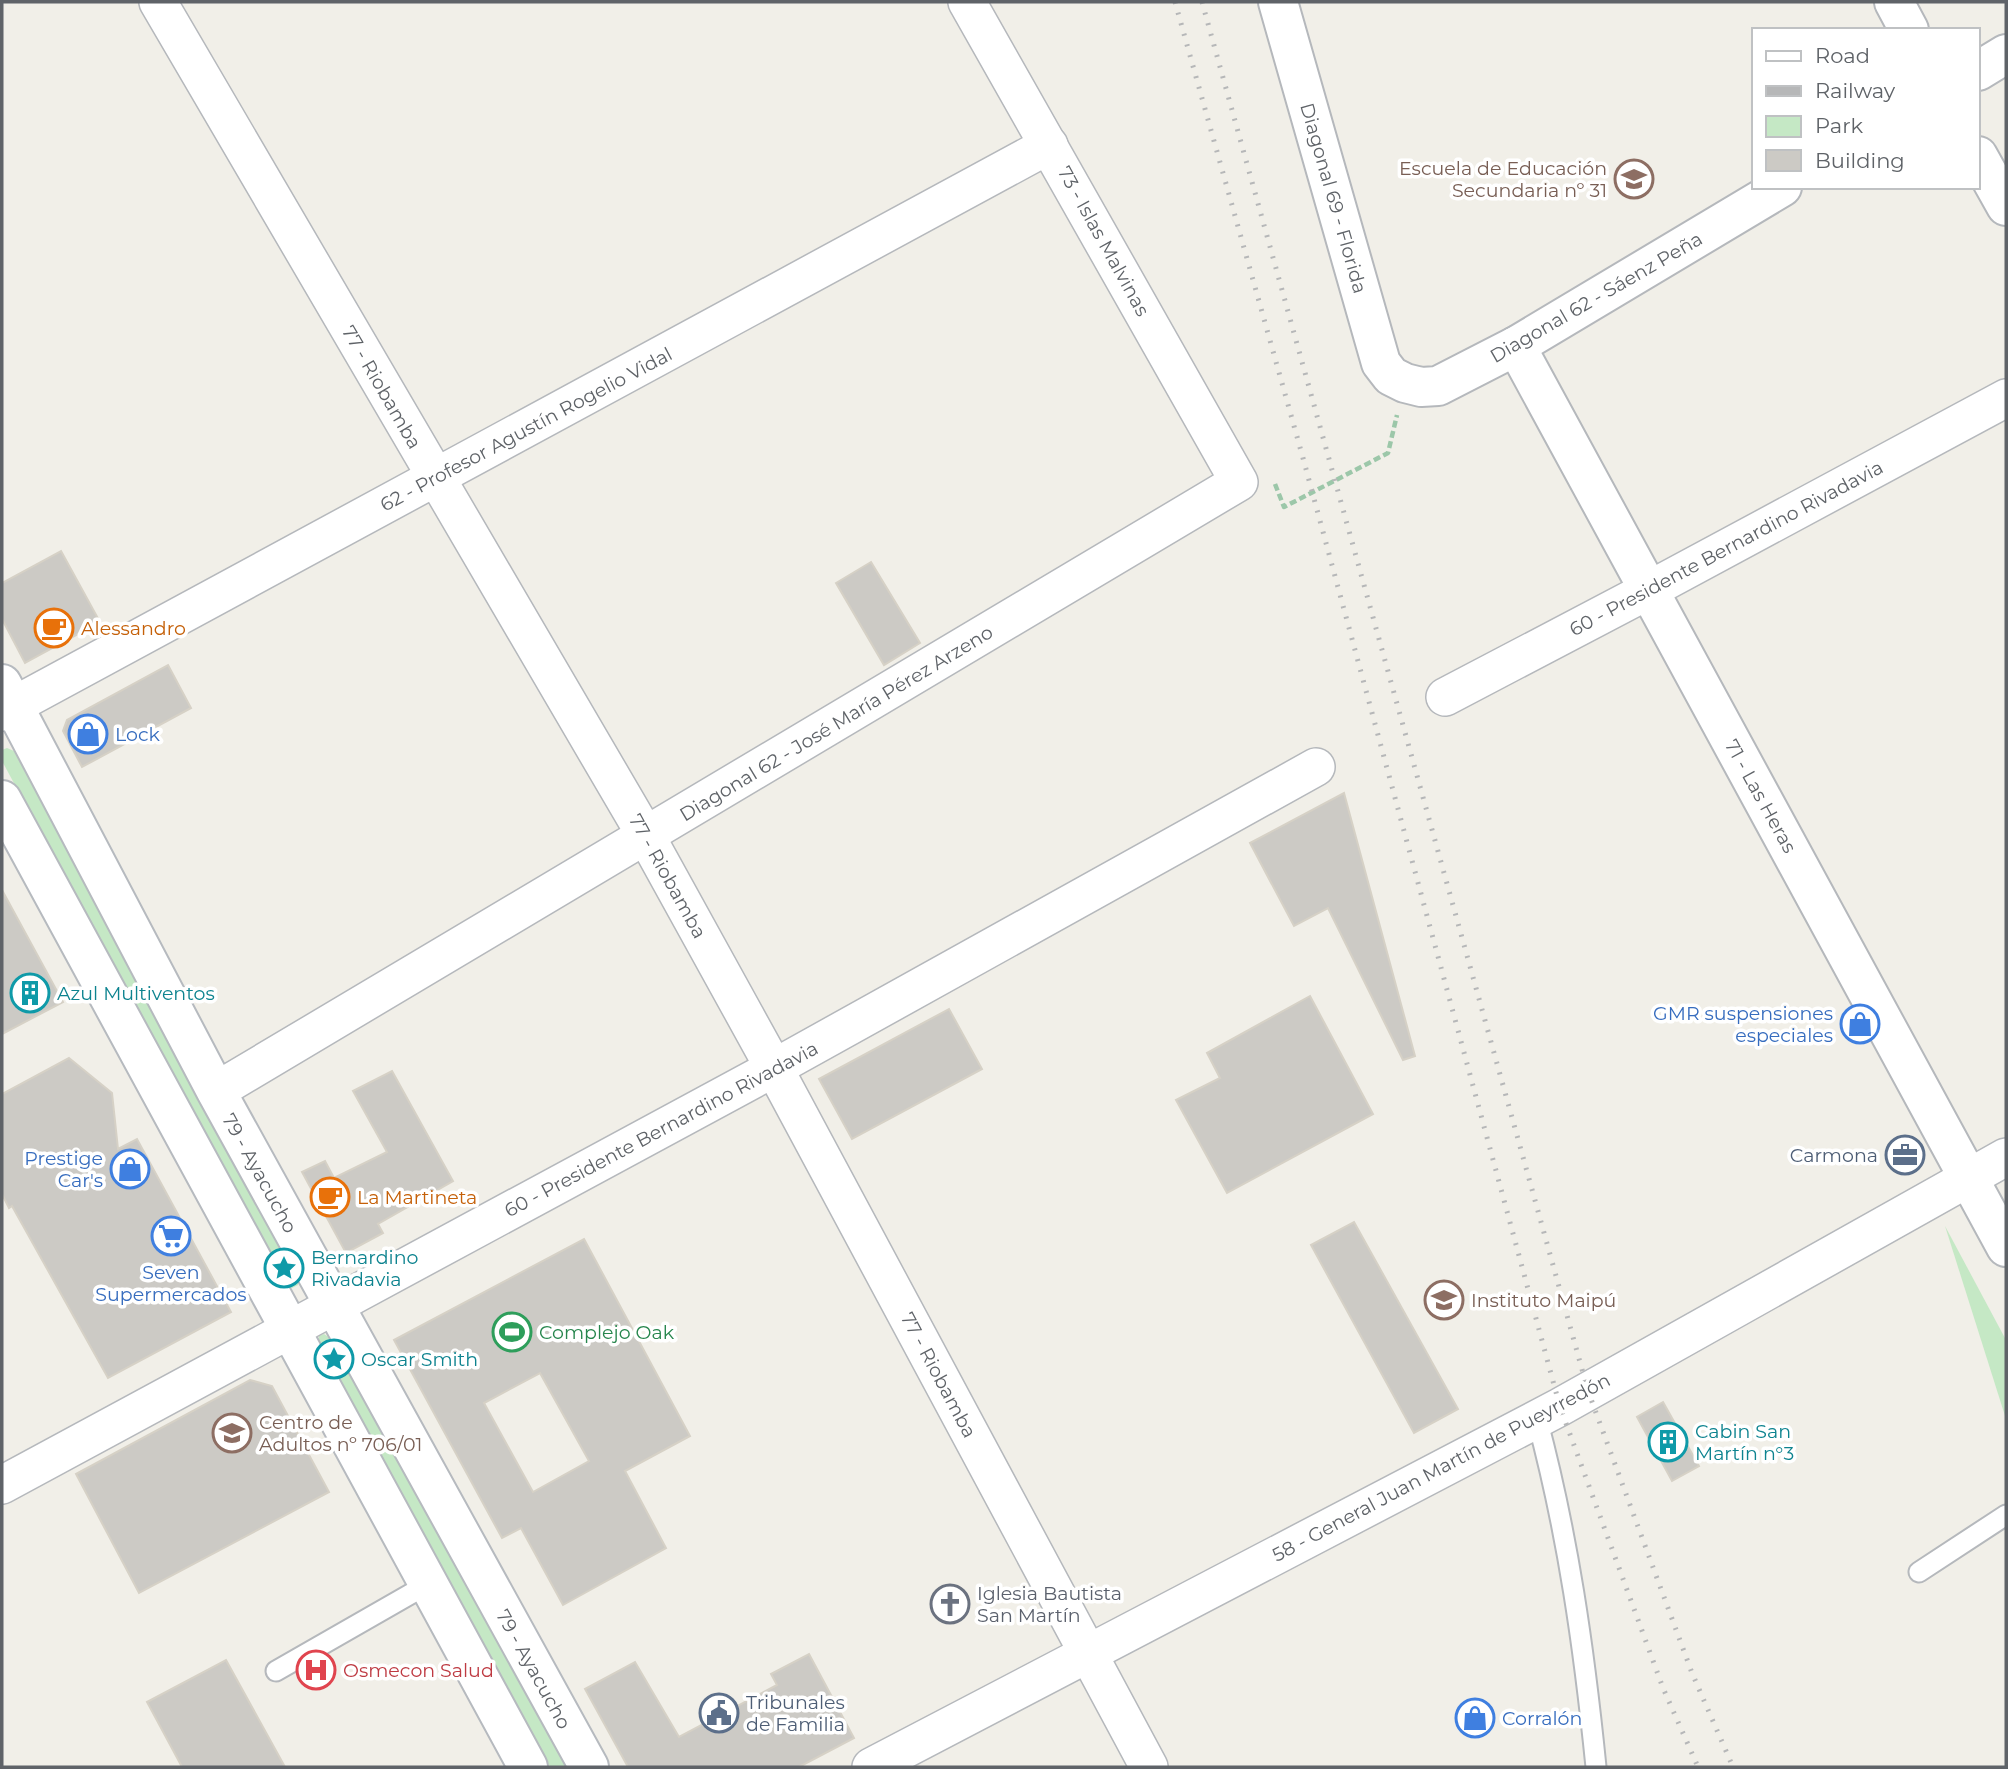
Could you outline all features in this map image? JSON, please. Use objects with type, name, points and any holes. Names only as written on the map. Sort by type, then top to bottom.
[{"type":"main road","points":[[1894,2],[1908,28]]},
{"type":"main road","name":"Diagonal 69 - Florida","points":[[1287,6],[1381,363],[1391,376],[1405,383]]},
{"type":"main road","points":[[1980,70],[2006,54]]},
{"type":"main road","points":[[1980,160],[2006,206]]},
{"type":"main road","name":"Diagonal 62 - Sáenz Peña","points":[[1405,383],[1421,387],[1438,386],[1516,346],[1779,189]]},
{"type":"main road","name":"71 - Las Heras","points":[[1516,346],[2006,1247]]},
{"type":"main road","name":"79 - Ayacucho","points":[[5,700],[333,1306],[589,1767]]},
{"type":"main road","points":[[2,800],[528,1767]]},
{"type":"street","name":"77 - Riobamba","points":[[158,2],[646,836],[774,1068],[1149,1767]]},
{"type":"street","name":"73 - Islas Malvinas","points":[[967,2],[1239,482]]},
{"type":"street","name":"62 - Profesor Agustín Rogelio Vidal","points":[[5,700],[436,478],[1049,145]]},
{"type":"street","name":"60 - Presidente Bernardino Rivadavia","points":[[1445,697],[2006,398]]},
{"type":"street","name":"Diagonal 62 - José María Pérez Arzeno","points":[[216,1091],[1239,482]]},
{"type":"street","name":"60 - Presidente Bernardino Rivadavia","points":[[2,1485],[774,1068],[1317,767]]},
{"type":"street","name":"58 - General Juan Martín de Pueyrredón","points":[[871,1767],[1537,1419],[2006,1157]]},
{"type":"lane","points":[[1537,1419],[1556,1490],[1576,1598],[1596,1767]]},
{"type":"lane","points":[[1919,1572],[2006,1516]]},
{"type":"lane","points":[[276,1671],[428,1584]]},
{"type":"path","points":[[1239,482],[1268,468],[1284,507],[1388,453],[1405,383]]},
{"type":"green space","points":[[7,748],[14,751],[300,1278],[298,1285],[292,1288],[286,1286],[2,761],[2,750]]},
{"type":"green space","points":[[1945,1226],[2006,1340],[2006,1419]]},
{"type":"green space","points":[[324,1334],[330,1338],[567,1767],[550,1767],[318,1345],[319,1336]]},
{"type":"building","points":[[61,551],[100,622],[25,663],[2,619],[2,583]]},
{"type":"building","points":[[871,562],[920,643],[884,665],[836,583]]},
{"type":"building","points":[[168,665],[191,708],[82,767],[63,731],[67,720]]},
{"type":"building","points":[[1344,793],[1415,1056],[1403,1060],[1328,908],[1294,926],[1250,843]]},
{"type":"building","points":[[2,890],[63,1002],[2,1034]]},
{"type":"building","points":[[1310,996],[1373,1114],[1227,1193],[1176,1100],[1220,1078],[1207,1053]]},
{"type":"building","points":[[949,1009],[982,1069],[852,1139],[819,1079]]},
{"type":"building","points":[[69,1058],[112,1093],[118,1149],[137,1139],[231,1312],[108,1378],[12,1206],[9,1208],[2,1194],[2,1094]]},
{"type":"building","points":[[392,1071],[453,1181],[378,1224],[383,1233],[346,1253],[302,1172],[325,1161],[334,1178],[387,1152],[353,1091]]},
{"type":"building","points":[[1354,1222],[1458,1409],[1414,1433],[1311,1245]]},
{"type":"building","points":[[584,1239],[690,1436],[625,1471],[666,1548],[563,1605],[521,1528],[502,1538],[394,1340]],"holes":[[[540,1373],[589,1461],[533,1492],[484,1403]]]},
{"type":"building","points":[[250,1380],[272,1386],[329,1492],[139,1593],[76,1474]]},
{"type":"building","name":"Cabin San Martín n°3","points":[[1663,1402],[1699,1466],[1672,1481],[1637,1417]]},
{"type":"building","points":[[809,1654],[854,1738],[799,1767],[628,1767],[585,1689],[635,1662],[679,1737],[777,1685],[771,1674]]},
{"type":"building","points":[[226,1660],[285,1767],[182,1767],[147,1702]]},
{"type":"railway","points":[[1175,2],[1303,458],[1560,1407],[1663,1688],[1698,1767]]},
{"type":"railway","points":[[1202,2],[1588,1391],[1692,1673],[1733,1767]]},
{"type":"place","name":"Escuela de Educación Secundaria nº 31","points":[[1634,179]]},
{"type":"place","name":"Alessandro","points":[[54,628]]},
{"type":"place","name":"Lock","points":[[88,734]]},
{"type":"place","name":"Azul Multiventos","points":[[30,993]]},
{"type":"place","name":"GMR suspensiones especiales","points":[[1860,1024]]},
{"type":"place","name":"Carmona","points":[[1905,1155]]},
{"type":"place","name":"Prestige Car's","points":[[130,1169]]},
{"type":"place","name":"La Martineta","points":[[330,1197]]},
{"type":"place","name":"Seven Supermercados","points":[[171,1236]]},
{"type":"place","name":"Bernardino Rivadavia","points":[[284,1268]]},
{"type":"place","name":"Instituto Maipú","points":[[1444,1300]]},
{"type":"place","name":"Complejo Oak","points":[[512,1332]]},
{"type":"place","name":"Oscar Smith","points":[[334,1359]]},
{"type":"place","name":"Centro de Adultos nº 706/01","points":[[232,1433]]},
{"type":"place","name":"Cabin San Martín n°3","points":[[1668,1442]]},
{"type":"place","name":"Iglesia Bautista San Martín","points":[[950,1604]]},
{"type":"place","name":"Osmecon Salud","points":[[316,1670]]},
{"type":"place","name":"Tribunales de Familia","points":[[719,1713]]},
{"type":"place","name":"Corralón","points":[[1475,1718]]}]
